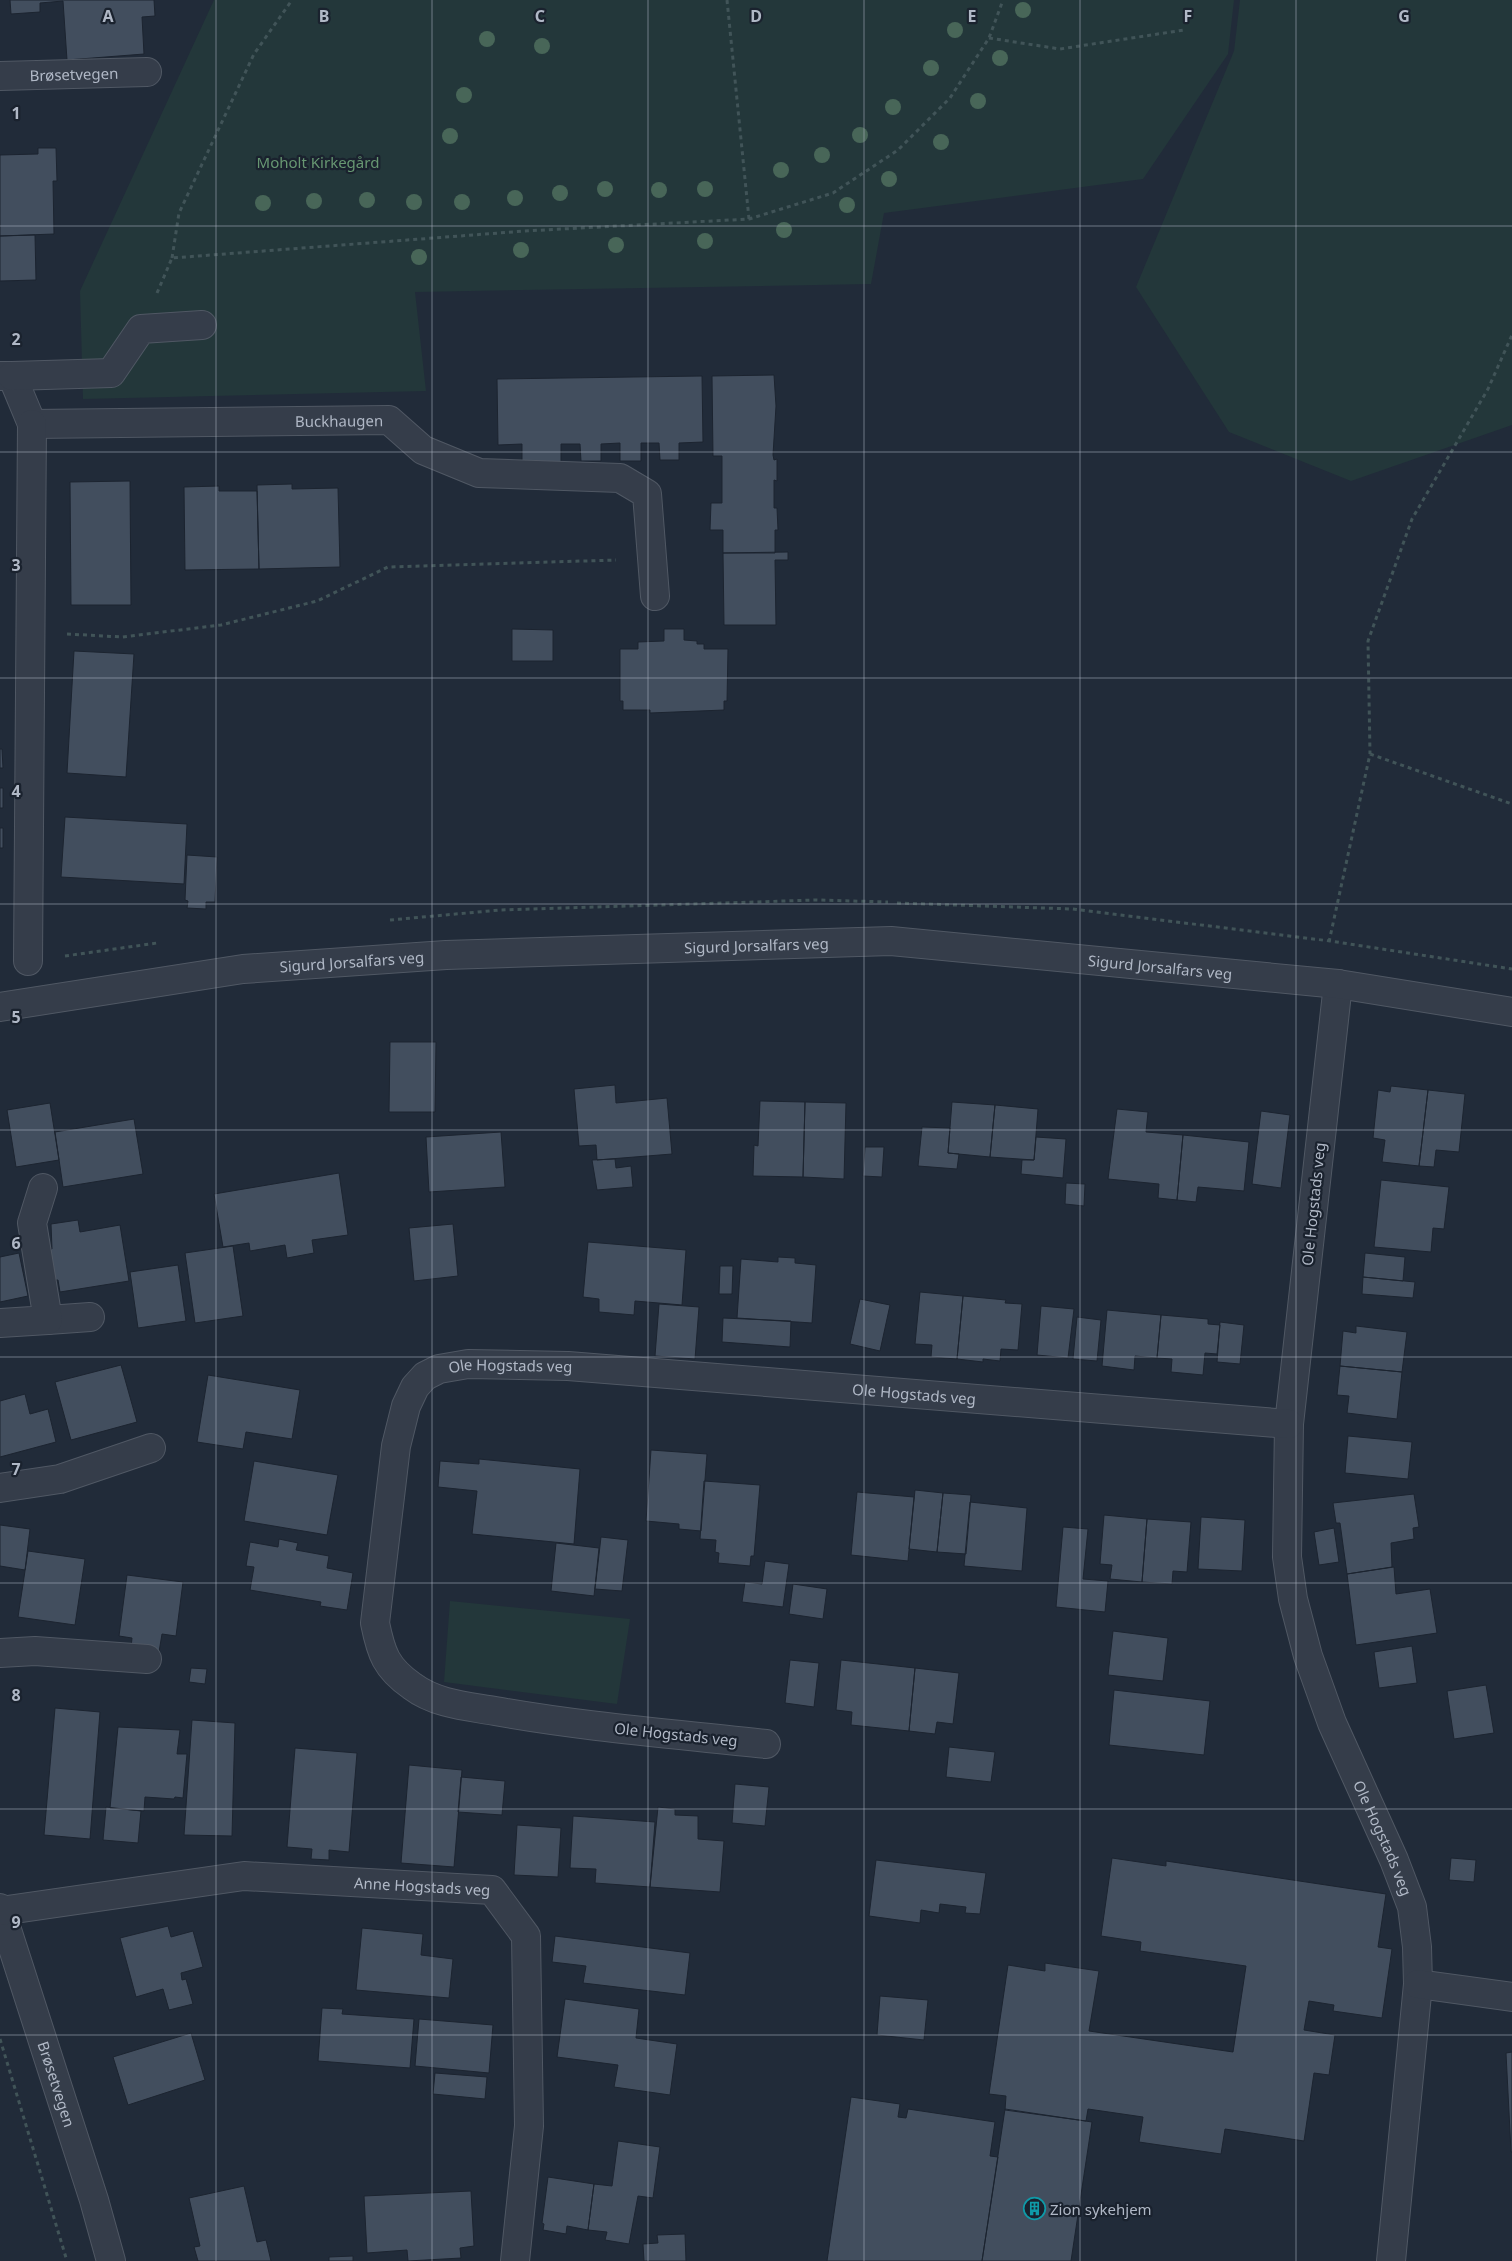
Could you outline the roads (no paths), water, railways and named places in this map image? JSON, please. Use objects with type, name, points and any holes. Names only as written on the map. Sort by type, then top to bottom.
[{"type":"street","name":"Brøsetvegen","points":[[0,76],[147,72]]},
{"type":"street","points":[[28,961],[32,424],[6,376],[111,373],[141,329],[202,325]]},
{"type":"street","name":"Buckhaugen","points":[[32,424],[389,420],[423,450],[479,472],[620,478],[647,494],[655,596]]},
{"type":"street","name":"Sigurd Jorsalfars veg","points":[[0,1007],[244,969],[446,955],[891,941],[1312,981],[1512,1012]]},
{"type":"street","name":"Ole Hogstads veg","points":[[1338,984],[1289,1424],[1286,1557],[1293,1599],[1305,1647],[1332,1724],[1394,1860],[1412,1907],[1417,1947],[1418,1984],[1391,2261]]},
{"type":"street","points":[[43,1188],[32,1224],[48,1320]]},
{"type":"street","points":[[0,1323],[90,1317]]},
{"type":"street","name":"Ole Hogstads veg","points":[[766,1744],[530,1717],[439,1701],[413,1687],[395,1672],[381,1652],[375,1623],[396,1446],[406,1406],[414,1387],[425,1376],[439,1368],[468,1364],[568,1366],[1289,1424]]},
{"type":"street","points":[[0,1488],[60,1479],[151,1448]]},
{"type":"street","points":[[0,1653],[35,1651],[146,1659]]},
{"type":"street","name":"Anne Hogstads veg","points":[[0,1910],[244,1876],[492,1890],[526,1936],[528,2126],[515,2261]]},
{"type":"street","name":"Brøsetvegen","points":[[0,1910],[94,2200],[111,2261]]},
{"type":"street","points":[[1418,1984],[1512,1997]]},
{"type":"place","name":"Zion sykehjem","points":[[1034,2209]]},
{"type":"park label","name":"Moholt Kirkegård","points":[[318,162]]}]
